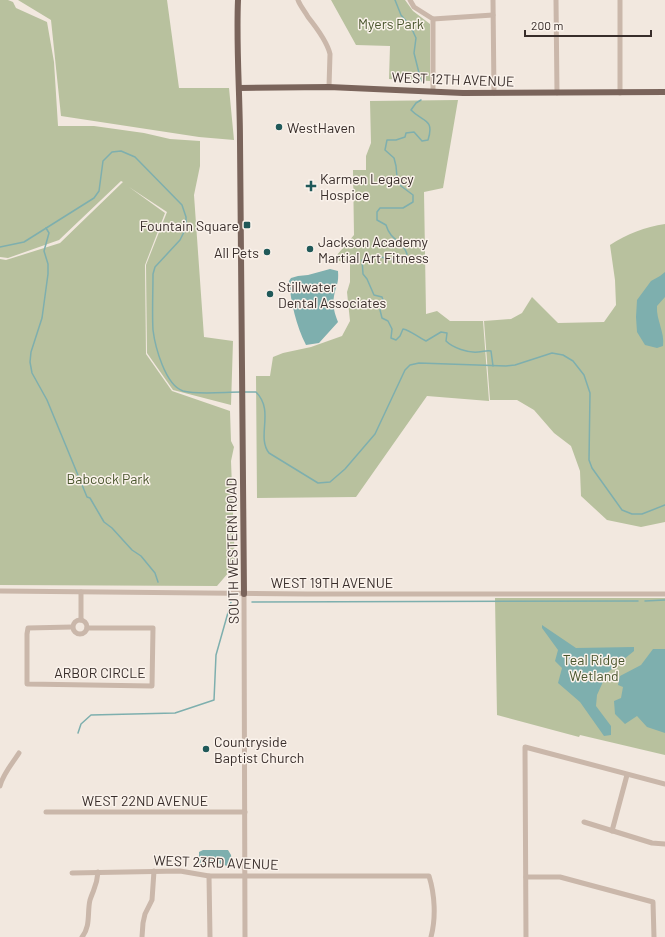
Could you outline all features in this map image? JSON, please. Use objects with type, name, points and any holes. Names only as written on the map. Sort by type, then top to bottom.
[{"type":"main road","points":[[238,0],[237,32],[240,88]]},
{"type":"main road","name":"WEST 12TH AVENUE","points":[[240,88],[329,87],[494,93],[665,92]]},
{"type":"main road","name":"SOUTH WESTERN ROAD","points":[[240,88],[241,367],[244,594]]},
{"type":"street","points":[[298,0],[299,4],[314,24],[328,48],[329,87]]},
{"type":"street","points":[[410,0],[414,7],[433,19],[493,15]]},
{"type":"street","points":[[493,0],[494,93]]},
{"type":"street","points":[[556,0],[557,93]]},
{"type":"street","points":[[620,0],[620,92]]},
{"type":"street","points":[[433,19],[434,91]]},
{"type":"street","name":"WEST 19TH AVENUE","points":[[0,591],[244,594],[665,594]]},
{"type":"street","points":[[80,620],[81,592]]},
{"type":"street","name":"SOUTH WESTERN ROAD","points":[[244,594],[246,937]]},
{"type":"street","points":[[80,620],[86,624],[87,628],[84,633],[79,634],[74,631],[72,627],[74,623],[80,620]]},
{"type":"street","name":"ARBOR CIRCLE","points":[[72,627],[28,628],[27,684],[152,686],[153,628],[87,628]]},
{"type":"street","points":[[526,937],[525,747],[665,784]]},
{"type":"street","points":[[0,786],[1,780],[19,753]]},
{"type":"street","points":[[612,831],[628,775]]},
{"type":"street","name":"WEST 22ND AVENUE","points":[[46,812],[245,812]]},
{"type":"street","points":[[584,822],[652,843],[665,844]]},
{"type":"street","name":"WEST 23RD AVENUE","points":[[72,873],[180,871],[209,876],[429,876],[433,886],[434,907],[431,937]]},
{"type":"street","points":[[82,937],[87,929],[89,905],[96,887],[98,872]]},
{"type":"street","points":[[142,937],[145,914],[152,900],[154,872]]},
{"type":"street","points":[[209,876],[210,937]]},
{"type":"street","points":[[526,877],[560,877],[654,902],[654,937]]},
{"type":"green space","name":"Babcock Park","points":[[0,0],[8,0],[13,2],[16,8],[47,22],[54,62],[58,126],[94,126],[144,133],[170,139],[200,141],[200,166],[194,195],[204,337],[233,341],[231,405],[173,390],[147,353],[146,265],[167,212],[129,187],[165,213],[145,265],[146,354],[172,391],[230,411],[231,441],[234,447],[231,461],[235,565],[217,586],[0,585],[0,259],[6,260],[60,243],[123,182],[121,181],[59,240],[8,258],[0,257]]},
{"type":"green space","points":[[18,0],[167,0],[179,88],[229,88],[234,140],[199,137],[61,116],[51,20]]},
{"type":"green space","name":"Myers Park","points":[[331,0],[405,0],[413,11],[430,24],[430,81],[389,79],[390,46],[356,45]]},
{"type":"green space","points":[[458,100],[443,188],[424,192],[426,314],[437,311],[450,321],[483,321],[489,401],[427,396],[356,497],[257,498],[256,376],[270,376],[273,357],[283,353],[311,347],[342,336],[350,321],[347,292],[350,282],[350,263],[339,261],[337,255],[354,235],[353,170],[366,170],[366,156],[371,143],[370,101]]},
{"type":"green space","points":[[665,224],[665,522],[641,527],[607,520],[581,496],[580,471],[571,446],[554,433],[534,410],[517,400],[490,400],[484,321],[511,319],[522,313],[532,297],[558,323],[604,322],[616,305],[615,280],[610,245],[636,232]]},
{"type":"green space","name":"Teal Ridge Wetland","points":[[495,598],[665,598],[665,755],[580,735],[579,737],[497,715]]},
{"type":"water","points":[[330,269],[338,271],[338,282],[333,303],[338,322],[319,343],[306,345],[294,314],[289,281],[291,278]]},
{"type":"water","points":[[665,272],[665,297],[657,306],[663,336],[663,346],[657,348],[645,345],[637,332],[637,300],[651,281]]},
{"type":"water","points":[[542,625],[576,648],[634,647],[634,651],[607,673],[597,695],[596,706],[611,726],[611,735],[604,736],[580,702],[558,683],[562,668],[555,661],[558,650],[542,628]]},
{"type":"water","points":[[653,649],[665,649],[665,733],[647,727],[637,716],[625,724],[615,714],[614,701],[621,698],[623,687],[618,685],[620,676],[641,665]]},
{"type":"water","points":[[203,850],[228,850],[231,855],[232,865],[227,866],[218,863],[204,866],[199,863],[199,852]]},
{"type":"waterway","points":[[395,0],[401,15],[411,27],[416,38],[414,53],[421,81]]},
{"type":"waterway","points":[[421,100],[416,103],[411,110],[429,124],[430,133],[428,140],[422,141],[414,132],[406,133],[405,137],[396,140],[387,140],[385,150],[394,158],[397,177],[401,186],[413,195],[413,202],[403,208],[380,208],[377,212],[377,220],[386,225],[388,231],[403,246],[407,254],[402,261],[375,256],[362,260],[363,274],[367,279],[374,295],[382,297],[384,303],[380,310],[382,318],[388,321],[392,329],[391,338],[396,340],[400,336],[403,329],[426,341],[441,332],[447,333],[446,341],[457,348],[474,352],[491,351],[493,366]]},
{"type":"waterway","points":[[0,247],[24,242],[94,198],[99,191],[103,161],[112,152],[121,151],[135,157],[182,205],[186,217],[186,228],[180,240],[155,267],[153,274],[153,330],[159,355],[166,373],[171,381],[183,391],[203,393],[241,392]]},
{"type":"waterway","points":[[46,228],[49,233],[44,251],[48,264],[48,274],[42,318],[31,352],[30,362],[32,373],[47,400],[87,497],[90,498],[104,522],[112,528],[132,550],[141,556],[155,573],[158,582]]},
{"type":"waterway","points":[[245,392],[256,392],[261,399],[265,415],[265,446],[269,453],[318,483],[330,482],[345,469],[375,434],[405,370],[410,365],[419,363],[506,366],[515,365],[552,353],[563,355],[573,361],[584,375],[590,393],[589,460],[592,468],[622,510],[632,514],[642,514],[665,505]]},
{"type":"waterway","points":[[645,601],[665,600]]},
{"type":"waterway","points":[[252,602],[638,601]]},
{"type":"waterway","points":[[78,733],[81,724],[91,715],[175,713],[214,700],[216,655],[231,602]]},
{"type":"place","name":"WestHaven","points":[[279,127]]},
{"type":"place","name":"Karmen Legacy Hospice","points":[[311,186]]},
{"type":"place","name":"Fountain Square","points":[[247,225]]},
{"type":"place","name":"Jackson Academy Martial Art Fitness","points":[[310,249]]},
{"type":"place","name":"All Pets","points":[[267,252]]},
{"type":"place","name":"Stillwater Dental Associates","points":[[270,294]]},
{"type":"place","name":"Countryside Baptist Church","points":[[206,749]]}]
